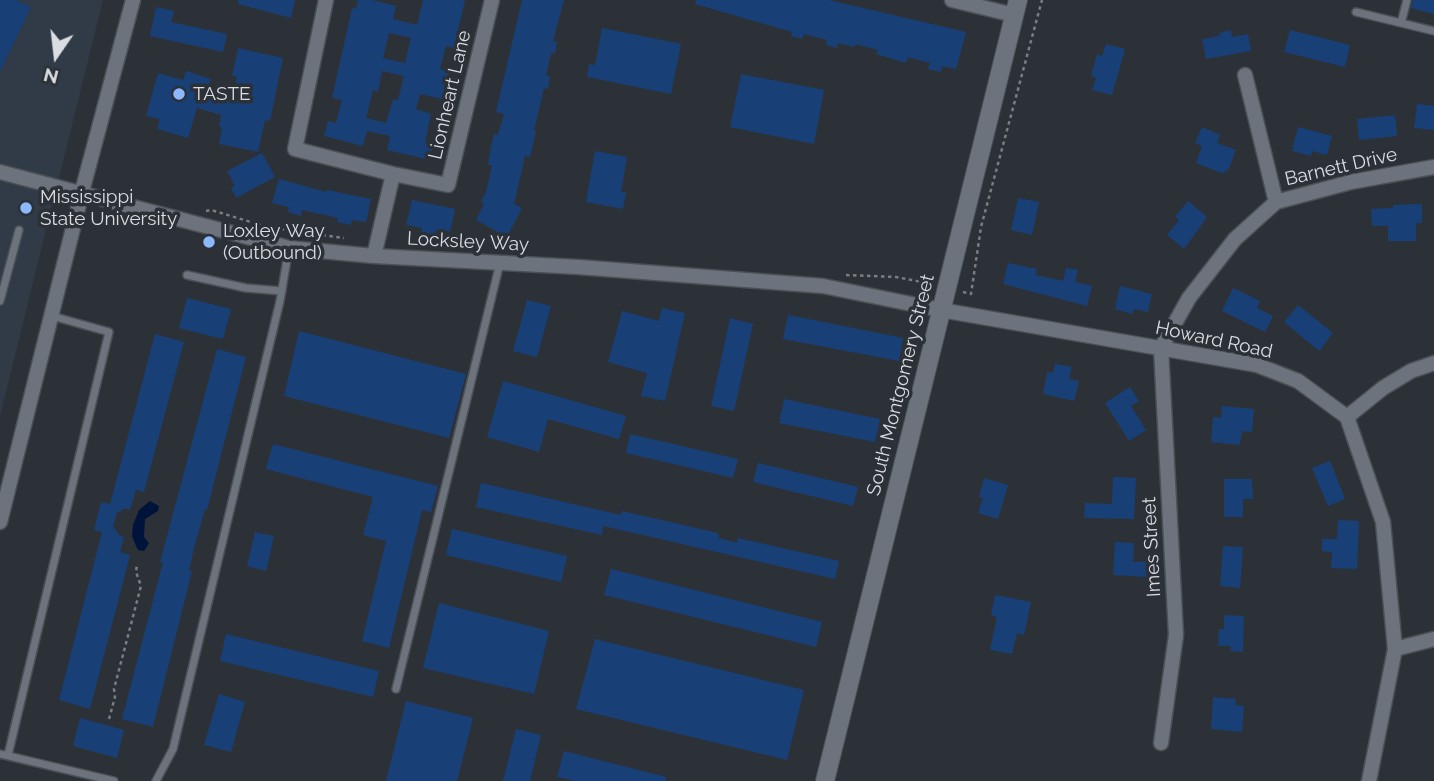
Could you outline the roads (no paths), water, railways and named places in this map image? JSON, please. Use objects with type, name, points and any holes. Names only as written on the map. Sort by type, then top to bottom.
[{"type":"street","points":[[0,522],[133,0]]},
{"type":"street","points":[[327,0],[295,149],[393,174],[374,257]]},
{"type":"street","name":"Lionheart Lane","points":[[393,174],[448,185],[492,0]]},
{"type":"street","points":[[952,0],[1016,7]]},
{"type":"street","name":"South Montgomery Street","points":[[825,781],[1016,7]]},
{"type":"street","points":[[1245,75],[1276,202]]},
{"type":"street","name":"Barnett Drive","points":[[1161,348],[1189,298],[1235,239],[1276,202],[1351,182],[1434,167]]},
{"type":"street","name":"Locksley Way","points":[[0,173],[289,248],[374,257],[500,263],[823,286],[941,310]]},
{"type":"street","name":"Howard Road","points":[[941,310],[1257,365],[1298,381],[1347,417]]},
{"type":"street","name":"Imes Street","points":[[1161,348],[1176,635],[1161,743]]},
{"type":"street","points":[[1369,781],[1395,649],[1383,522],[1347,417],[1383,388],[1411,371],[1434,363]]},
{"type":"street","points":[[1395,649],[1434,639]]},
{"type":"lane","points":[[1401,23],[1407,0]]},
{"type":"lane","points":[[1356,12],[1434,31]]},
{"type":"lane","points":[[0,301],[19,230]]},
{"type":"lane","points":[[156,781],[173,749],[282,291],[289,248]]},
{"type":"lane","points":[[396,689],[500,263]]},
{"type":"lane","points":[[187,275],[246,288],[282,291]]},
{"type":"lane","points":[[51,316],[109,332],[4,754],[114,781]]},
{"type":"water","points":[[150,501],[159,506],[158,511],[145,519],[144,537],[149,543],[144,551],[138,550],[132,536],[133,525],[139,510]]},
{"type":"place","name":"TASTE","points":[[179,94]]},
{"type":"place","name":"Mississippi State University","points":[[26,208]]},
{"type":"place","name":"Loxley Way (Outbound)","points":[[209,242]]}]
